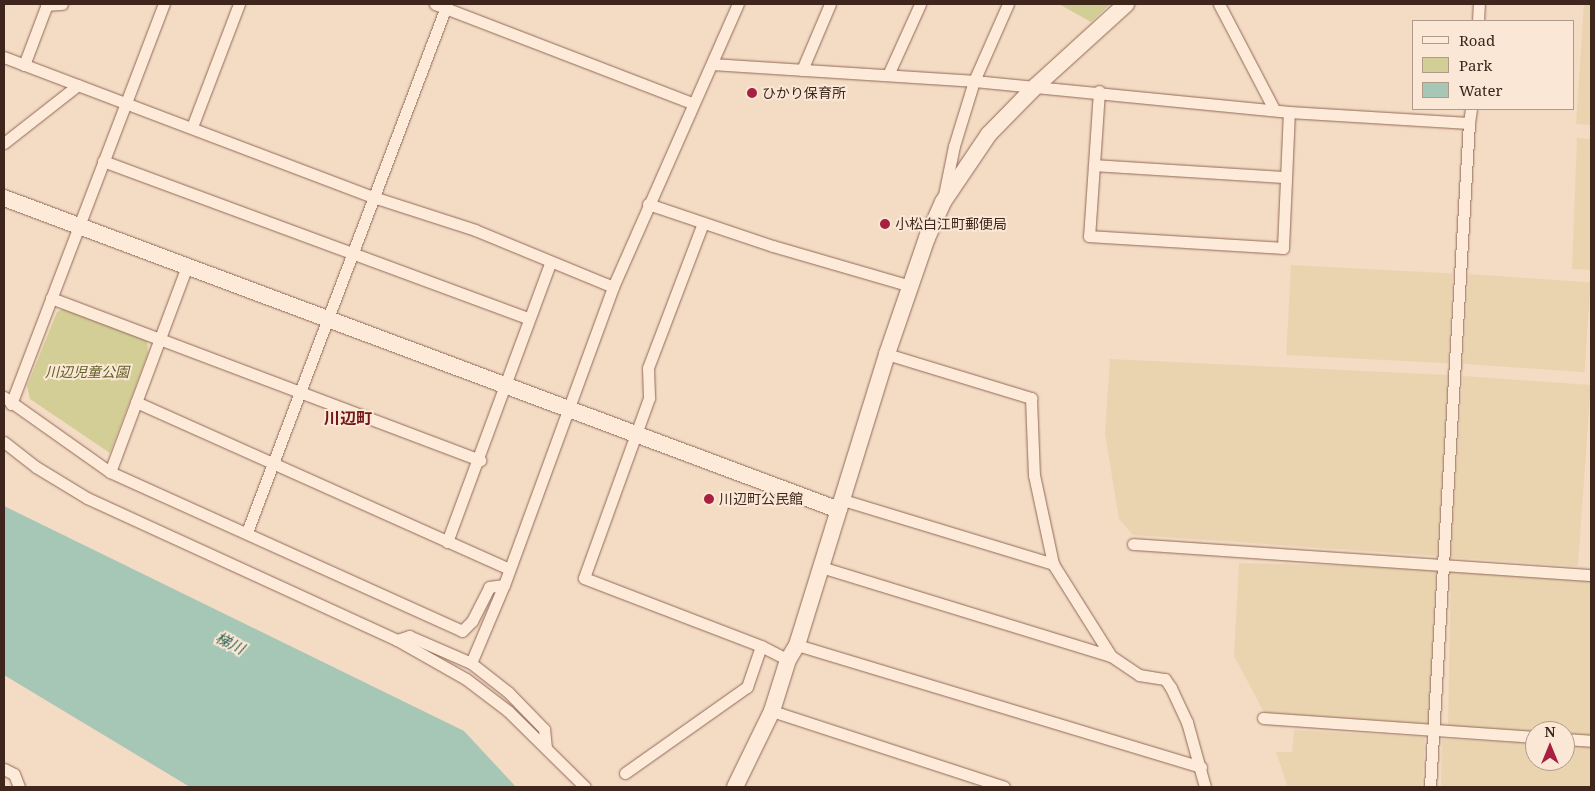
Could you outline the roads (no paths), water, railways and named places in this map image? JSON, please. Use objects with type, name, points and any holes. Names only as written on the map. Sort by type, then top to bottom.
[{"type":"street","points":[[24,65],[47,4],[62,4]]},
{"type":"street","points":[[164,4],[51,298],[7,401],[110,472],[247,532],[462,631],[472,621],[489,587],[504,585]]},
{"type":"street","points":[[192,127],[239,4]]},
{"type":"street","points":[[471,663],[504,585],[613,287],[692,103],[713,64],[738,4]]},
{"type":"street","points":[[802,70],[830,4]]},
{"type":"street","points":[[888,75],[920,4]]},
{"type":"street","points":[[943,202],[954,146],[974,81],[1008,4]]},
{"type":"street","points":[[735,787],[772,711],[788,660],[796,645],[888,354],[927,238],[943,202],[989,134],[1036,86],[1126,4]]},
{"type":"street","points":[[1220,4],[1274,109]]},
{"type":"street","points":[[1478,20],[1479,4]]},
{"type":"street","points":[[247,532],[443,5],[692,103]]},
{"type":"street","points":[[4,57],[373,197],[475,230],[550,263],[613,287]]},
{"type":"street","points":[[713,64],[974,81],[1099,91],[1289,112],[1469,123]]},
{"type":"street","points":[[4,143],[78,85]]},
{"type":"street","points":[[1099,91],[1089,236],[1283,248],[1289,112]]},
{"type":"street","points":[[1430,787],[1470,110]]},
{"type":"street","points":[[103,161],[529,319]]},
{"type":"street","points":[[1094,165],[1286,177]]},
{"type":"street","points":[[4,198],[327,319],[508,384],[637,435],[841,505],[1054,564]]},
{"type":"street","points":[[648,204],[703,223],[911,286]]},
{"type":"street","points":[[703,223],[648,368],[649,398],[584,578],[761,646],[788,660]]},
{"type":"street","points":[[447,542],[480,460],[550,263]]},
{"type":"street","points":[[110,472],[187,266]]},
{"type":"street","points":[[51,298],[480,460]]},
{"type":"street","points":[[888,354],[1031,398],[1034,475],[1054,564],[1111,656]]},
{"type":"street","points":[[136,402],[509,569]]},
{"type":"street","points":[[4,442],[36,467],[87,498],[397,640],[466,679],[546,746],[585,787]]},
{"type":"street","points":[[1133,544],[1591,575]]},
{"type":"street","points":[[821,567],[1111,656],[1139,675],[1165,679],[1187,722],[1202,767],[1205,787]]},
{"type":"street","points":[[397,640],[409,636],[471,663],[508,692],[544,730],[546,746]]},
{"type":"street","points":[[796,645],[1202,767]]},
{"type":"street","points":[[625,773],[747,687],[761,646]]},
{"type":"street","points":[[772,711],[1004,787]]},
{"type":"street","points":[[1263,718],[1525,737]]},
{"type":"street","points":[[1575,740],[1591,741]]},
{"type":"street","points":[[4,769],[14,774],[19,787]]},
{"type":"water","name":"梯川","points":[[4,506],[464,731],[516,787],[190,787],[4,675]]},
{"type":"place","name":"ひかり保育所","points":[[752,93]]},
{"type":"place","name":"小松白江町郵便局","points":[[885,224]]},
{"type":"place","name":"川辺町公民館","points":[[709,499]]},
{"type":"district","name":"川辺町","points":[[348,418]]},
{"type":"park label","name":"川辺児童公園","points":[[87,372]]}]
